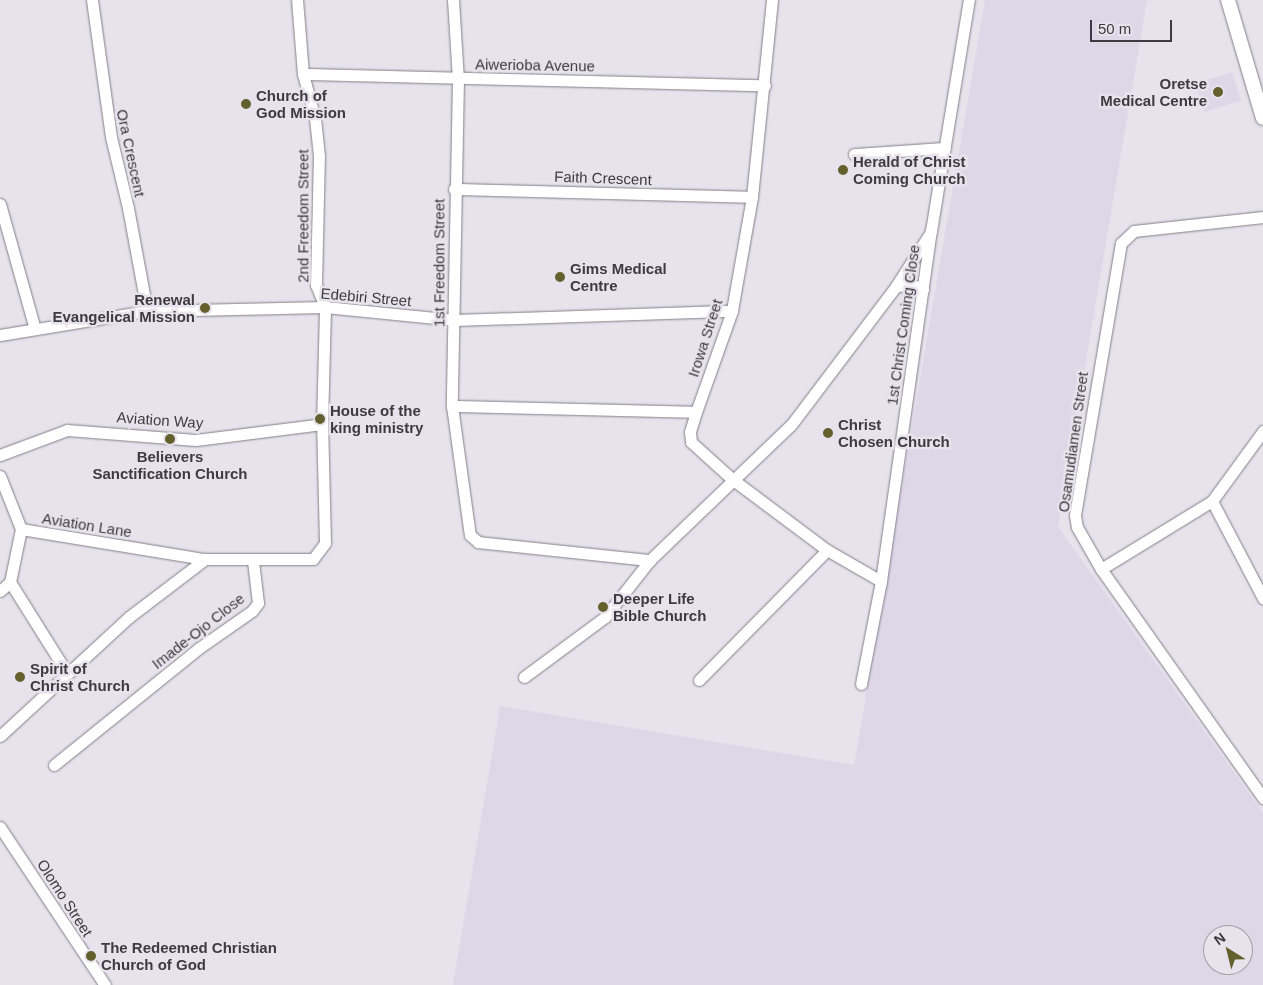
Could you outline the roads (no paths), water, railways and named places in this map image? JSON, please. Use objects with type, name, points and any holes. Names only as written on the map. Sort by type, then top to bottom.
[{"type":"street","name":"Ora Crescent","points":[[92,0],[111,137],[128,208],[146,312]]},
{"type":"street","name":"2nd Freedom Street","points":[[297,0],[303,74],[315,119],[318,156],[316,285],[324,307],[322,424],[325,543],[319,550]]},
{"type":"street","name":"1st Freedom Street","points":[[453,0],[458,79],[454,189],[456,320],[452,406],[470,535],[478,542],[650,560]]},
{"type":"street","name":"Irowa Street","points":[[732,479],[691,442],[690,432],[732,311],[752,197],[766,85],[772,0]]},
{"type":"street","name":"1st Christ Coming Close","points":[[861,684],[881,581],[931,231],[970,0]]},
{"type":"street","points":[[1228,0],[1263,118]]},
{"type":"street","name":"Aiwerioba Avenue","points":[[303,74],[766,85]]},
{"type":"street","points":[[854,154],[945,148]]},
{"type":"street","name":"Faith Crescent","points":[[454,189],[752,197]]},
{"type":"street","points":[[0,204],[35,329]]},
{"type":"street","name":"Osamudiamen Street","points":[[1263,217],[1134,231],[1121,243],[1076,505],[1077,527],[1101,569],[1263,798]]},
{"type":"street","points":[[524,677],[604,617],[650,560],[732,479],[791,425],[896,286],[931,231]]},
{"type":"street","points":[[896,286],[913,284],[923,289]]},
{"type":"street","name":"Edebiri Street","points":[[0,335],[146,312],[324,307],[456,320],[732,311]]},
{"type":"street","points":[[452,406],[696,412]]},
{"type":"street","name":"Aviation Way","points":[[0,455],[67,430],[196,440],[322,424]]},
{"type":"street","points":[[1101,569],[1212,501],[1263,431]]},
{"type":"street","name":"Aviation Lane","points":[[0,476],[21,529],[206,559],[253,561],[313,559],[319,550]]},
{"type":"street","points":[[732,479],[828,550],[881,581]]},
{"type":"street","points":[[1212,501],[1263,598]]},
{"type":"street","points":[[0,591],[10,582],[21,529]]},
{"type":"street","points":[[699,680],[828,550]]},
{"type":"street","points":[[0,736],[129,617],[206,559]]},
{"type":"street","name":"Imade-Ojo Close","points":[[54,765],[199,648],[252,611],[258,603],[253,561]]},
{"type":"street","points":[[10,582],[67,673]]},
{"type":"street","name":"Olomo Street","points":[[0,827],[105,985]]},
{"type":"place","name":"Oretse Medical Centre","points":[[1218,92]]},
{"type":"place","name":"Church of God Mission","points":[[246,104]]},
{"type":"place","name":"Herald of Christ Coming Church","points":[[843,170]]},
{"type":"place","name":"Gims Medical Centre","points":[[560,277]]},
{"type":"place","name":"Renewal Evangelical Mission","points":[[205,308]]},
{"type":"place","name":"House of the king ministry","points":[[320,419]]},
{"type":"place","name":"Christ Chosen Church","points":[[828,433]]},
{"type":"place","name":"Believers Sanctification Church","points":[[170,439]]},
{"type":"place","name":"Deeper Life Bible Church","points":[[603,607]]},
{"type":"place","name":"Spirit of Christ Church","points":[[20,677]]},
{"type":"place","name":"The Redeemed Christian Church of God","points":[[91,956]]}]
